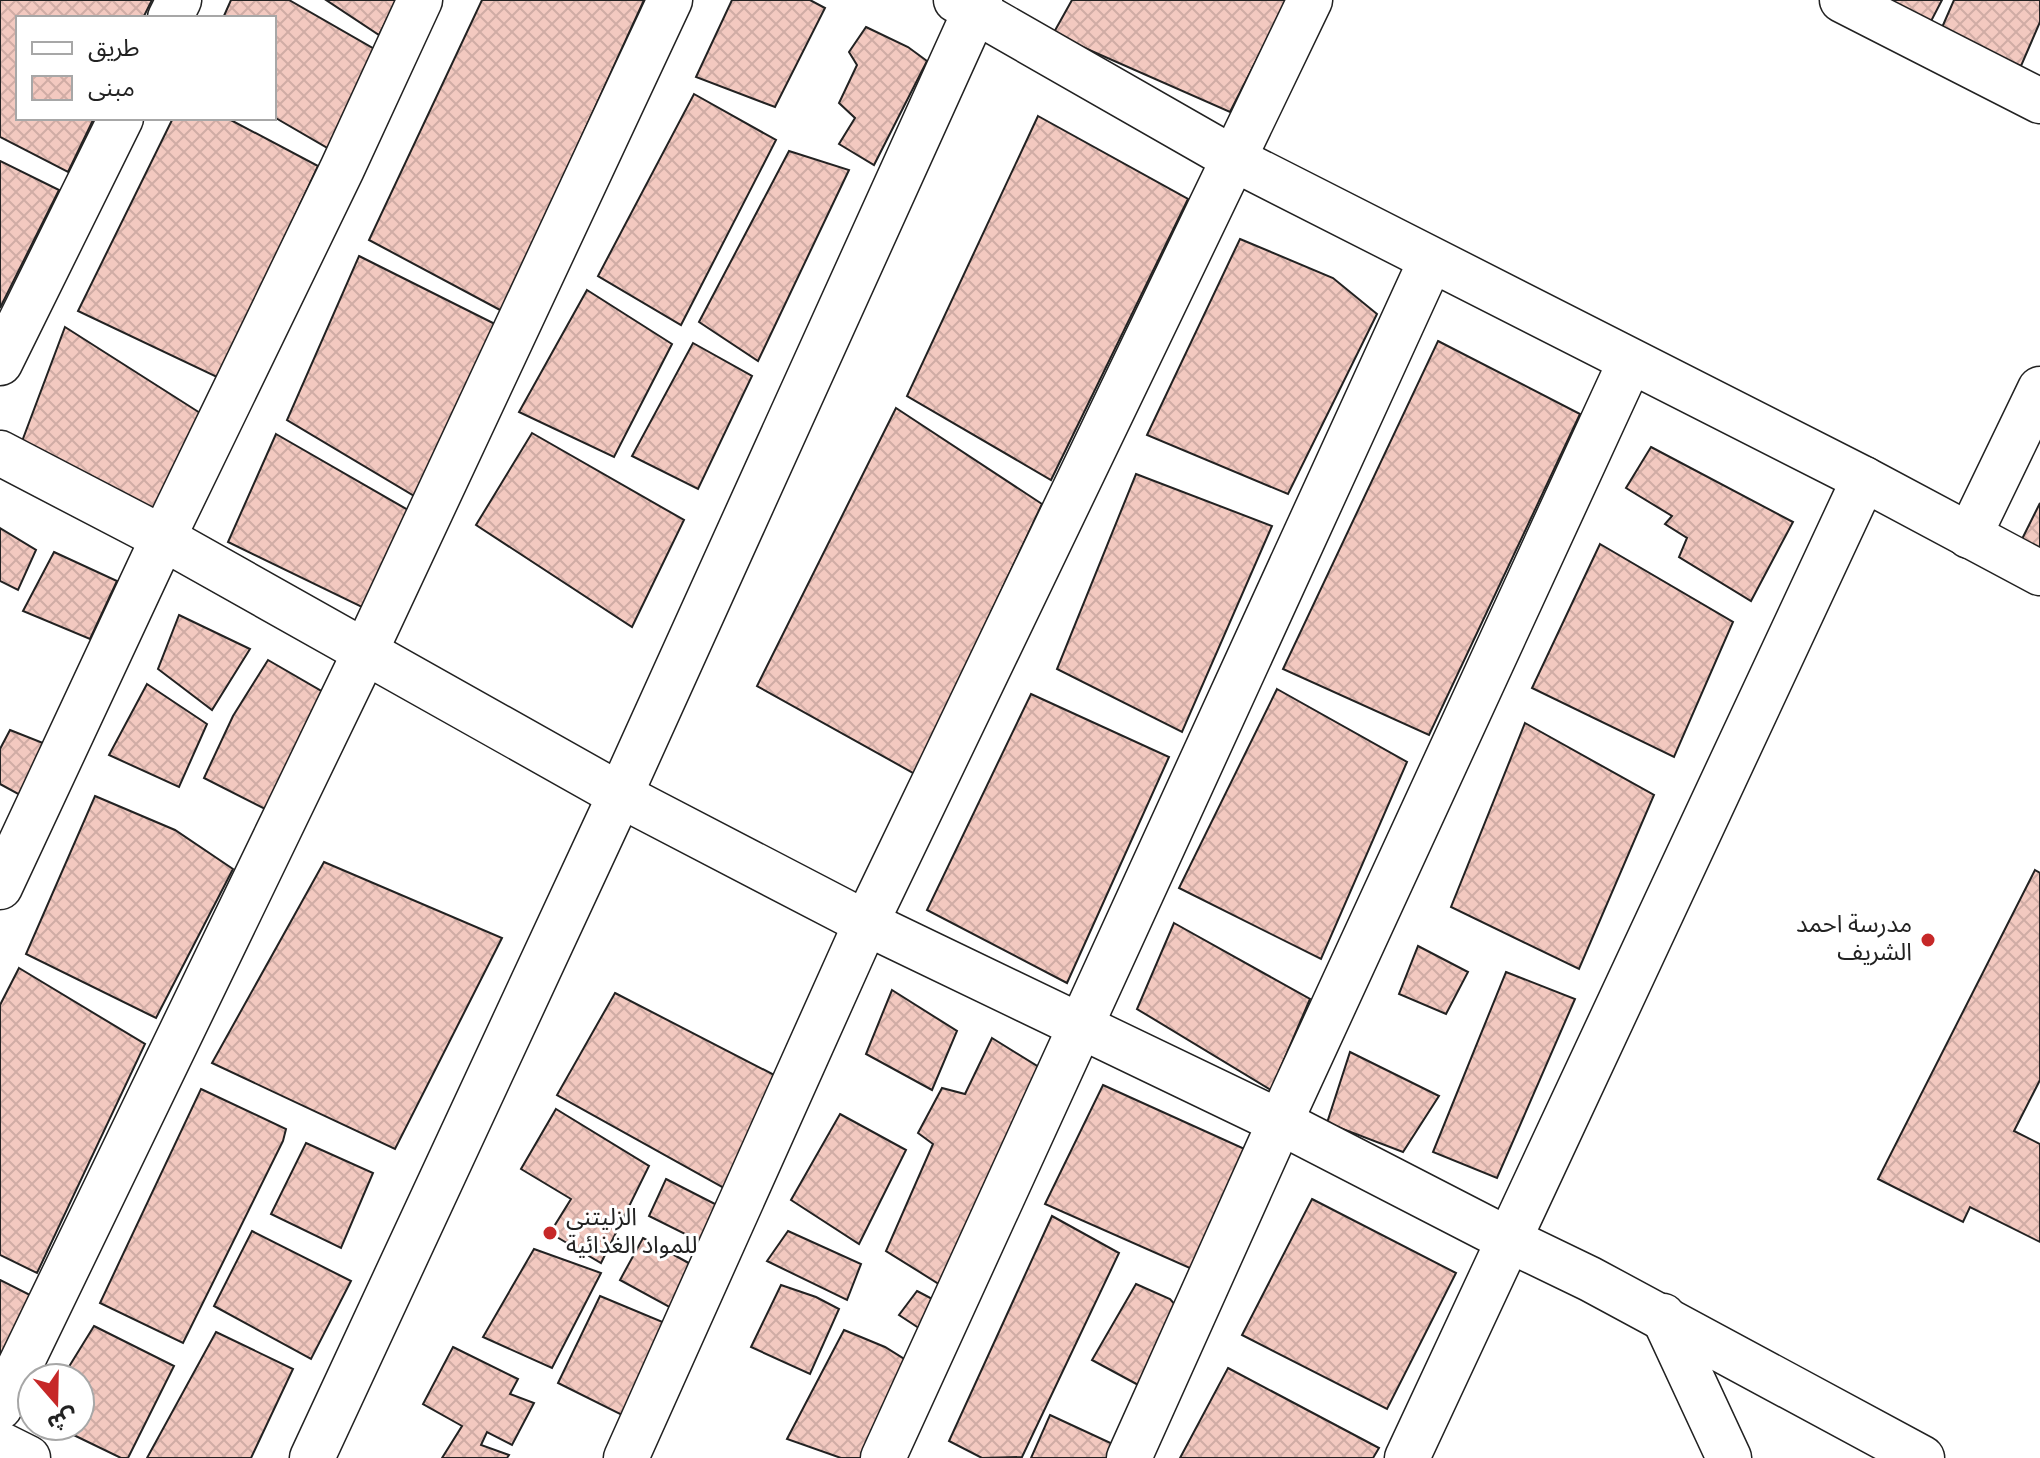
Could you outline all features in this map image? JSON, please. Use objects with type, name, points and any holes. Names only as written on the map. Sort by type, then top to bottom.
[{"type":"street","points":[[0,887],[420,0]]},
{"type":"street","points":[[0,1407],[365,652],[670,0]]},
{"type":"street","points":[[626,1458],[866,923],[1310,0]]},
{"type":"street","points":[[1842,0],[2040,101]]},
{"type":"street","points":[[312,1458],[620,795],[971,3],[1234,159],[1864,479],[2040,573]]},
{"type":"street","points":[[0,363],[120,120]]},
{"type":"street","points":[[883,1458],[1431,260]]},
{"type":"street","points":[[1129,1458],[1630,362]]},
{"type":"street","points":[[1969,536],[2040,389]]},
{"type":"street","points":[[0,453],[163,538],[620,795],[866,923],[1280,1122],[1663,1316],[1922,1458]]},
{"type":"street","points":[[1407,1458],[1864,479]]},
{"type":"street","points":[[1663,1316],[1729,1458]]},
{"type":"street","points":[[0,1444],[28,1458]]},
{"type":"building","points":[[0,0],[152,0],[144,16],[16,16],[16,120],[93,120],[68,172],[0,137]]},
{"type":"building","points":[[231,0],[289,0],[376,50],[331,150],[276,118],[276,16],[224,16]]},
{"type":"building","points":[[326,0],[397,0],[379,35]]},
{"type":"building","points":[[482,0],[644,0],[502,311],[369,240]]},
{"type":"building","points":[[732,0],[810,0],[825,8],[775,107],[696,77]]},
{"type":"building","points":[[1072,0],[1287,0],[1230,112],[1053,34]]},
{"type":"building","points":[[1874,0],[1942,0],[1928,27]]},
{"type":"building","points":[[1954,0],[2040,0],[2040,22],[2021,66],[1940,32]]},
{"type":"building","points":[[866,27],[908,47],[927,61],[874,165],[839,144],[855,118],[839,103],[857,65],[849,52]]},
{"type":"building","points":[[694,94],[776,140],[681,325],[598,276]]},
{"type":"building","points":[[1038,116],[1188,199],[1051,480],[907,396]]},
{"type":"building","points":[[172,120],[231,120],[318,166],[219,378],[78,311]]},
{"type":"building","points":[[789,151],[849,170],[758,361],[699,322]]},
{"type":"building","points":[[0,161],[59,190],[0,308]]},
{"type":"building","points":[[1240,239],[1333,278],[1377,314],[1288,494],[1147,435]]},
{"type":"building","points":[[359,256],[497,325],[421,500],[287,420]]},
{"type":"building","points":[[587,290],[672,344],[614,457],[519,412]]},
{"type":"building","points":[[65,327],[208,418],[154,520],[21,444]]},
{"type":"building","points":[[1438,341],[1580,414],[1429,735],[1283,669]]},
{"type":"building","points":[[693,343],[752,376],[698,489],[632,456]]},
{"type":"building","points":[[896,408],[1042,504],[915,774],[757,686]]},
{"type":"building","points":[[532,433],[684,520],[632,627],[476,525]]},
{"type":"building","points":[[276,434],[408,510],[366,609],[228,542]]},
{"type":"building","points":[[1651,447],[1793,522],[1751,601],[1679,557],[1687,538],[1665,524],[1672,516],[1626,488]]},
{"type":"building","points":[[1136,474],[1272,526],[1182,732],[1057,669]]},
{"type":"building","points":[[2040,503],[2040,551],[2021,541]]},
{"type":"building","points":[[0,528],[36,550],[18,590],[0,581]]},
{"type":"building","points":[[1600,544],[1733,622],[1674,757],[1532,688]]},
{"type":"building","points":[[54,552],[117,581],[90,639],[23,611]]},
{"type":"building","points":[[179,615],[250,649],[212,710],[158,669]]},
{"type":"building","points":[[268,660],[323,692],[267,810],[204,778],[233,716]]},
{"type":"building","points":[[147,684],[207,724],[179,787],[109,755]]},
{"type":"building","points":[[1277,689],[1407,762],[1321,959],[1179,888]]},
{"type":"building","points":[[1031,694],[1169,757],[1067,983],[927,910]]},
{"type":"building","points":[[1525,723],[1654,795],[1579,969],[1451,907]]},
{"type":"building","points":[[10,730],[48,745],[20,795],[0,784],[0,749]]},
{"type":"building","points":[[95,796],[175,830],[233,869],[156,1018],[26,954]]},
{"type":"building","points":[[324,862],[502,938],[395,1149],[212,1063]]},
{"type":"building","points":[[2035,870],[2040,873],[2040,1080],[2014,1131],[2040,1144],[2040,1242],[1970,1207],[1963,1222],[1878,1179]]},
{"type":"building","points":[[1174,923],[1310,999],[1271,1090],[1137,1009]]},
{"type":"building","points":[[1418,946],[1468,972],[1446,1014],[1399,994]]},
{"type":"building","points":[[19,968],[145,1044],[37,1273],[0,1255],[0,1005]]},
{"type":"building","points":[[1506,972],[1575,999],[1497,1178],[1433,1152]]},
{"type":"building","points":[[892,990],[957,1031],[932,1090],[866,1054]]},
{"type":"building","points":[[615,993],[780,1078],[726,1189],[557,1095]]},
{"type":"building","points":[[992,1038],[1042,1069],[942,1286],[886,1251],[933,1144],[918,1133],[942,1088],[965,1094]]},
{"type":"building","points":[[1350,1052],[1439,1096],[1403,1152],[1327,1123]]},
{"type":"building","points":[[1103,1085],[1249,1151],[1192,1269],[1045,1204]]},
{"type":"building","points":[[201,1089],[286,1129],[283,1141],[183,1343],[100,1303]]},
{"type":"building","points":[[556,1109],[649,1166],[601,1263],[550,1233],[571,1199],[521,1169]]},
{"type":"building","points":[[840,1114],[906,1150],[859,1244],[791,1200]]},
{"type":"building","points":[[306,1143],[373,1173],[341,1248],[271,1214]]},
{"type":"building","points":[[666,1179],[717,1205],[701,1242],[649,1216]]},
{"type":"building","points":[[1312,1199],[1456,1273],[1387,1409],[1242,1335]]},
{"type":"building","points":[[1052,1216],[1119,1253],[1022,1457],[982,1458],[949,1441]]},
{"type":"building","points":[[252,1231],[351,1281],[311,1359],[214,1306]]},
{"type":"building","points":[[788,1231],[861,1264],[847,1300],[767,1261]]},
{"type":"building","points":[[643,1238],[696,1267],[673,1309],[620,1280]]},
{"type":"building","points":[[534,1249],[601,1273],[552,1368],[483,1337]]},
{"type":"building","points":[[0,1280],[30,1295],[0,1359]]},
{"type":"building","points":[[1136,1284],[1170,1299],[1178,1308],[1142,1387],[1092,1360]]},
{"type":"building","points":[[781,1285],[839,1309],[810,1374],[751,1347]]},
{"type":"building","points":[[917,1291],[940,1303],[928,1334],[899,1315]]},
{"type":"building","points":[[600,1296],[665,1323],[626,1417],[558,1383]]},
{"type":"building","points":[[94,1326],[174,1366],[128,1458],[121,1458],[88,1442],[96,1442],[96,1362],[72,1362]]},
{"type":"building","points":[[844,1330],[885,1347],[909,1362],[865,1458],[841,1458],[787,1439]]},
{"type":"building","points":[[216,1332],[293,1369],[251,1458],[147,1458]]},
{"type":"building","points":[[453,1347],[518,1379],[510,1394],[534,1403],[512,1445],[487,1432],[481,1445],[509,1455],[507,1458],[442,1458],[462,1426],[423,1404]]},
{"type":"building","points":[[1228,1368],[1379,1448],[1373,1458],[1180,1458]]},
{"type":"building","points":[[1050,1415],[1117,1446],[1112,1458],[1031,1458]]},
{"type":"place","name":"مدرسة احمد الشريف","points":[[1928,940]]},
{"type":"place","name":"الزليتني للمواد الغذائية","points":[[550,1233]]}]
